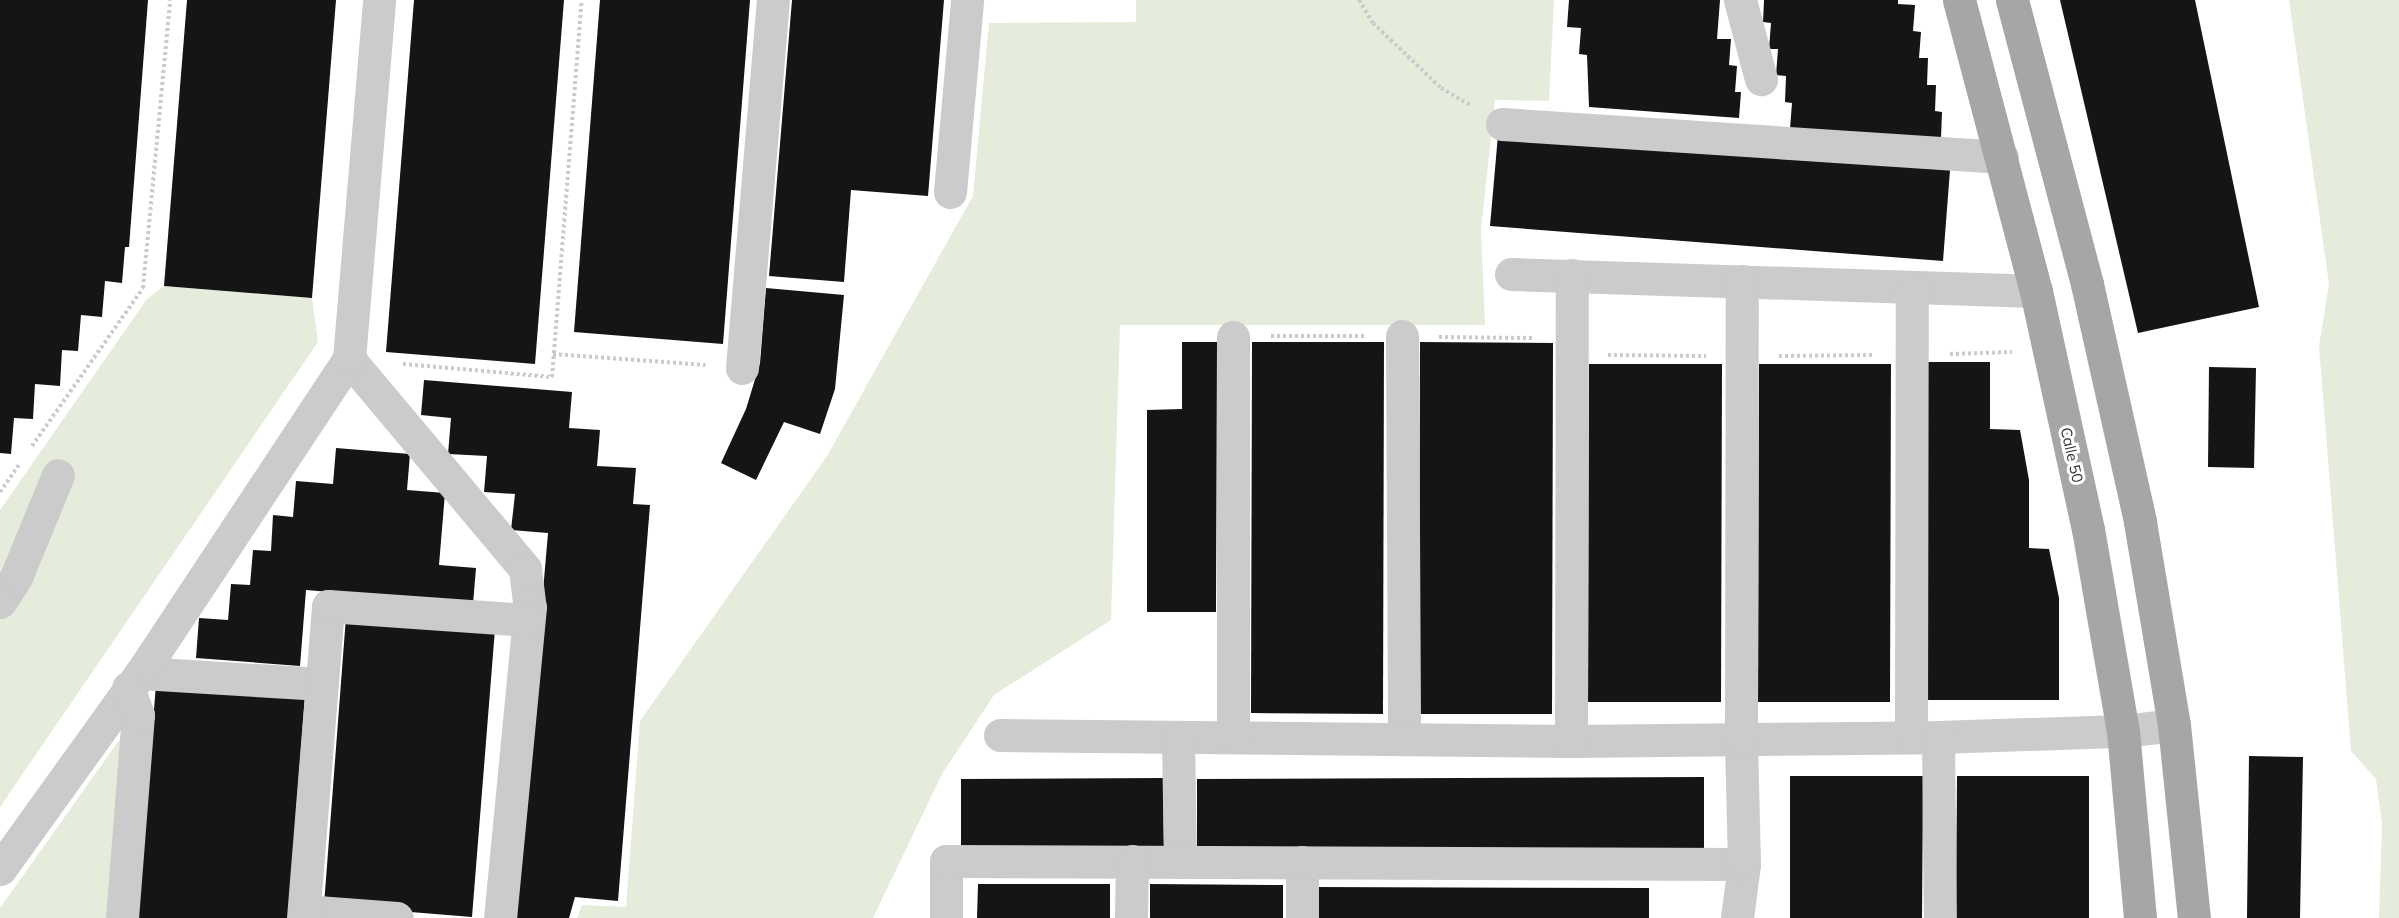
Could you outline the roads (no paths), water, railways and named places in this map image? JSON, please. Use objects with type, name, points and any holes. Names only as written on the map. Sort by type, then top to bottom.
[{"type":"main road","name":"Calle 50","points":[[1959,0],[2036,291],[2088,529],[2123,731],[2140,918]]},
{"type":"main road","points":[[2012,0],[2087,284],[2140,522],[2174,725],[2194,918]]},
{"type":"street","points":[[0,868],[135,681],[349,359],[379,0]]},
{"type":"street","points":[[742,368],[773,0]]},
{"type":"street","points":[[950,192],[967,0]]},
{"type":"street","points":[[1740,0],[1761,79]]},
{"type":"street","points":[[1502,124],[2002,157]]},
{"type":"street","points":[[1511,274],[2036,291]]},
{"type":"street","points":[[1571,741],[1572,275]]},
{"type":"street","points":[[1737,918],[1744,864],[1741,738],[1742,281]]},
{"type":"street","points":[[1911,287],[1924,737],[1940,918]]},
{"type":"street","points":[[1402,336],[1404,739]]},
{"type":"street","points":[[1233,337],[1233,737]]},
{"type":"street","points":[[349,359],[525,569],[528,620],[500,918]]},
{"type":"street","points":[[0,602],[16,577],[58,475]]},
{"type":"street","points":[[397,918],[303,915],[328,606],[528,620]]},
{"type":"street","points":[[135,681],[322,684]]},
{"type":"street","points":[[123,918],[138,715],[135,681]]},
{"type":"street","points":[[1000,735],[1571,741],[1924,737],[2123,731],[2174,725]]},
{"type":"street","points":[[1178,737],[1180,862]]},
{"type":"street","points":[[946,918],[946,861],[1744,864]]},
{"type":"street","points":[[1131,918],[1132,861]]},
{"type":"street","points":[[1302,862],[1302,918]]}]
